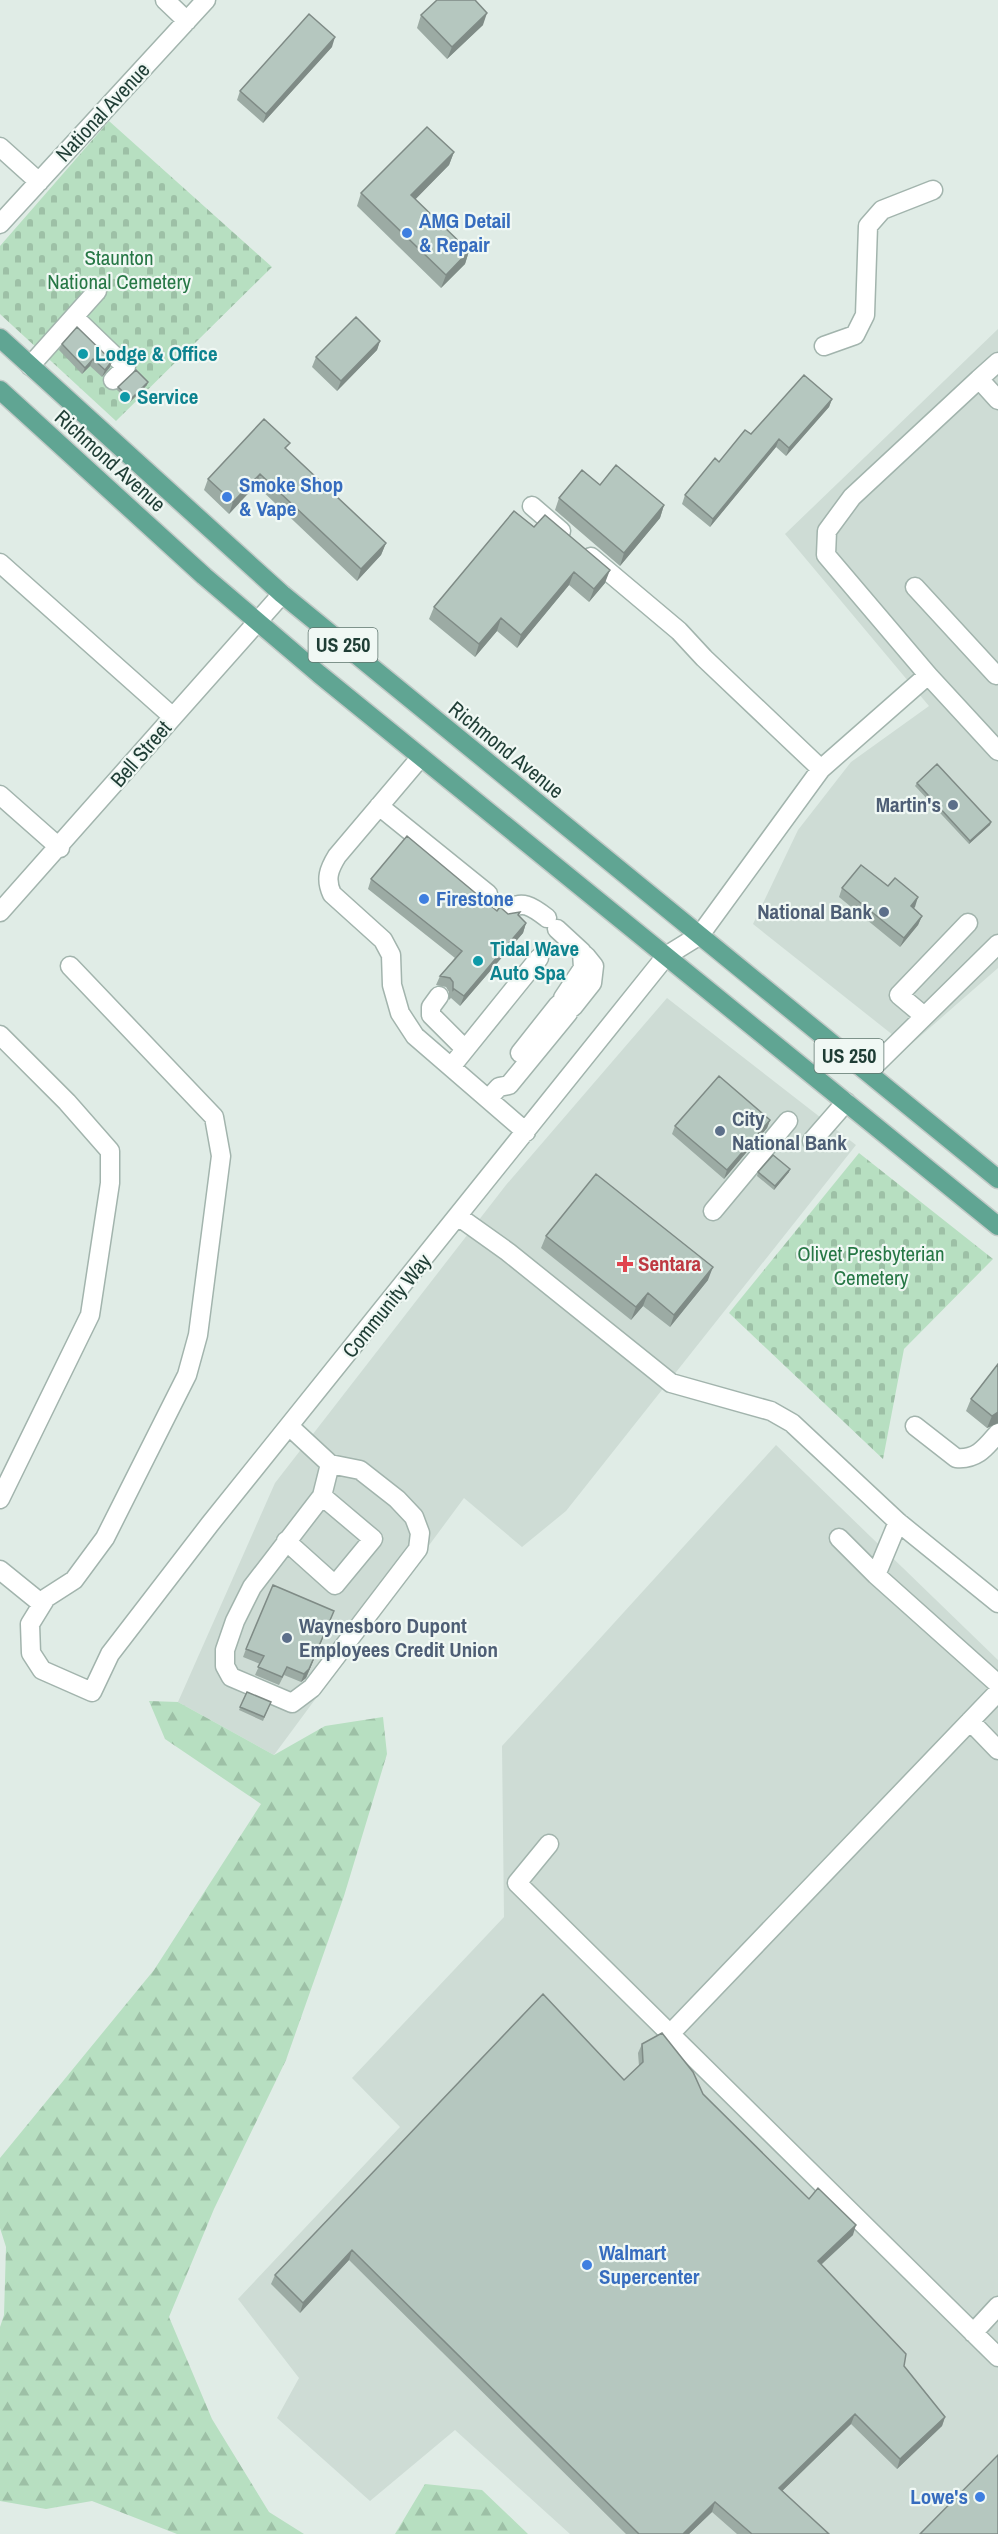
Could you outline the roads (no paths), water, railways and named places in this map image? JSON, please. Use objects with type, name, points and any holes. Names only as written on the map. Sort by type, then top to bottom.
[{"type":"main road","name":"Richmond Avenue","points":[[0,338],[282,594],[472,752],[998,1179]]},
{"type":"main road","name":"Richmond Avenue","points":[[0,390],[257,623],[420,758],[998,1226]]},
{"type":"street","points":[[165,0],[187,21]]},
{"type":"street","name":"National Avenue","points":[[0,224],[206,0]]},
{"type":"street","points":[[0,147],[39,182]]},
{"type":"street","points":[[824,346],[855,335],[865,315],[868,226],[882,210],[933,190]]},
{"type":"street","points":[[30,366],[97,291]]},
{"type":"street","points":[[74,317],[126,367],[114,380]]},
{"type":"street","points":[[998,362],[852,497],[826,531],[825,555],[928,675],[998,750]]},
{"type":"street","points":[[979,379],[998,400]]},
{"type":"street","points":[[532,506],[679,631],[704,658],[821,769]]},
{"type":"street","points":[[0,563],[173,717]]},
{"type":"street","points":[[915,587],[996,675]]},
{"type":"street","name":"Bell Street","points":[[0,912],[60,848],[282,594]]},
{"type":"street","points":[[700,935],[821,769],[928,675]]},
{"type":"street","points":[[420,758],[337,856],[330,869],[327,884],[332,894],[383,940],[391,955],[392,985],[400,1013],[416,1036],[451,1067],[494,1093],[526,1132]]},
{"type":"street","points":[[0,795],[60,848]]},
{"type":"street","points":[[380,806],[488,894]]},
{"type":"street","points":[[494,1093],[509,1085],[565,1006],[583,969],[582,952],[532,906],[521,904],[513,906],[507,913]]},
{"type":"street","points":[[924,1016],[899,995],[968,923]]},
{"type":"street","name":"Community Way","points":[[42,1604],[30,1624],[31,1653],[42,1670],[92,1692],[110,1654],[289,1426],[666,957],[700,935]]},
{"type":"street","points":[[868,1072],[998,944]]},
{"type":"street","points":[[451,1067],[539,958]]},
{"type":"street","points":[[0,1569],[42,1604],[46,1598],[74,1580],[105,1538],[187,1375],[198,1335],[221,1156],[214,1117],[70,966]]},
{"type":"street","points":[[439,996],[431,1007],[430,1015],[465,1049]]},
{"type":"street","points":[[0,1035],[67,1101],[110,1151],[110,1183],[90,1315],[0,1499]]},
{"type":"street","points":[[812,1141],[846,1102]]},
{"type":"street","points":[[713,1211],[788,1121]]},
{"type":"street","points":[[459,1217],[508,1252],[671,1383],[771,1411],[792,1423],[898,1522],[998,1604]]},
{"type":"street","points":[[289,1426],[330,1464],[360,1470],[397,1499],[414,1517],[420,1533],[418,1550],[312,1688],[292,1703],[231,1677],[225,1666],[225,1650],[235,1620],[252,1587],[322,1496],[330,1464]]},
{"type":"street","points":[[915,1426],[957,1458],[965,1459],[981,1453],[998,1433]]},
{"type":"street","points":[[286,1541],[335,1585],[374,1539],[322,1496]]},
{"type":"street","points":[[876,1575],[898,1522]]},
{"type":"street","points":[[839,1538],[876,1575],[998,1684]]},
{"type":"street","points":[[670,2034],[998,1692]]},
{"type":"street","points":[[970,1720],[998,1750]]},
{"type":"street","points":[[549,1844],[517,1883],[998,2357]]},
{"type":"street","points":[[973,2332],[998,2306]]},
{"type":"place","name":"AMG Detail & Repair","points":[[407,233]]},
{"type":"place","name":"Lodge & Office","points":[[83,354]]},
{"type":"place","name":"Service","points":[[125,397]]},
{"type":"place","name":"Smoke Shop & Vape","points":[[227,497]]},
{"type":"place","name":"Martin's","points":[[953,805]]},
{"type":"place","name":"Firestone","points":[[424,899]]},
{"type":"place","name":"National Bank","points":[[884,912]]},
{"type":"place","name":"Tidal Wave Auto Spa","points":[[478,961]]},
{"type":"place","name":"City National Bank","points":[[720,1131]]},
{"type":"place","name":"Sentara","points":[[625,1264]]},
{"type":"place","name":"Waynesboro Dupont Employees Credit Union","points":[[287,1638]]},
{"type":"place","name":"Walmart Supercenter","points":[[587,2265]]},
{"type":"place","name":"Lowe's","points":[[980,2497]]},
{"type":"park label","name":"Staunton National Cemetery","points":[[119,270]]},
{"type":"park label","name":"Olivet Presbyterian Cemetery","points":[[871,1266]]}]
